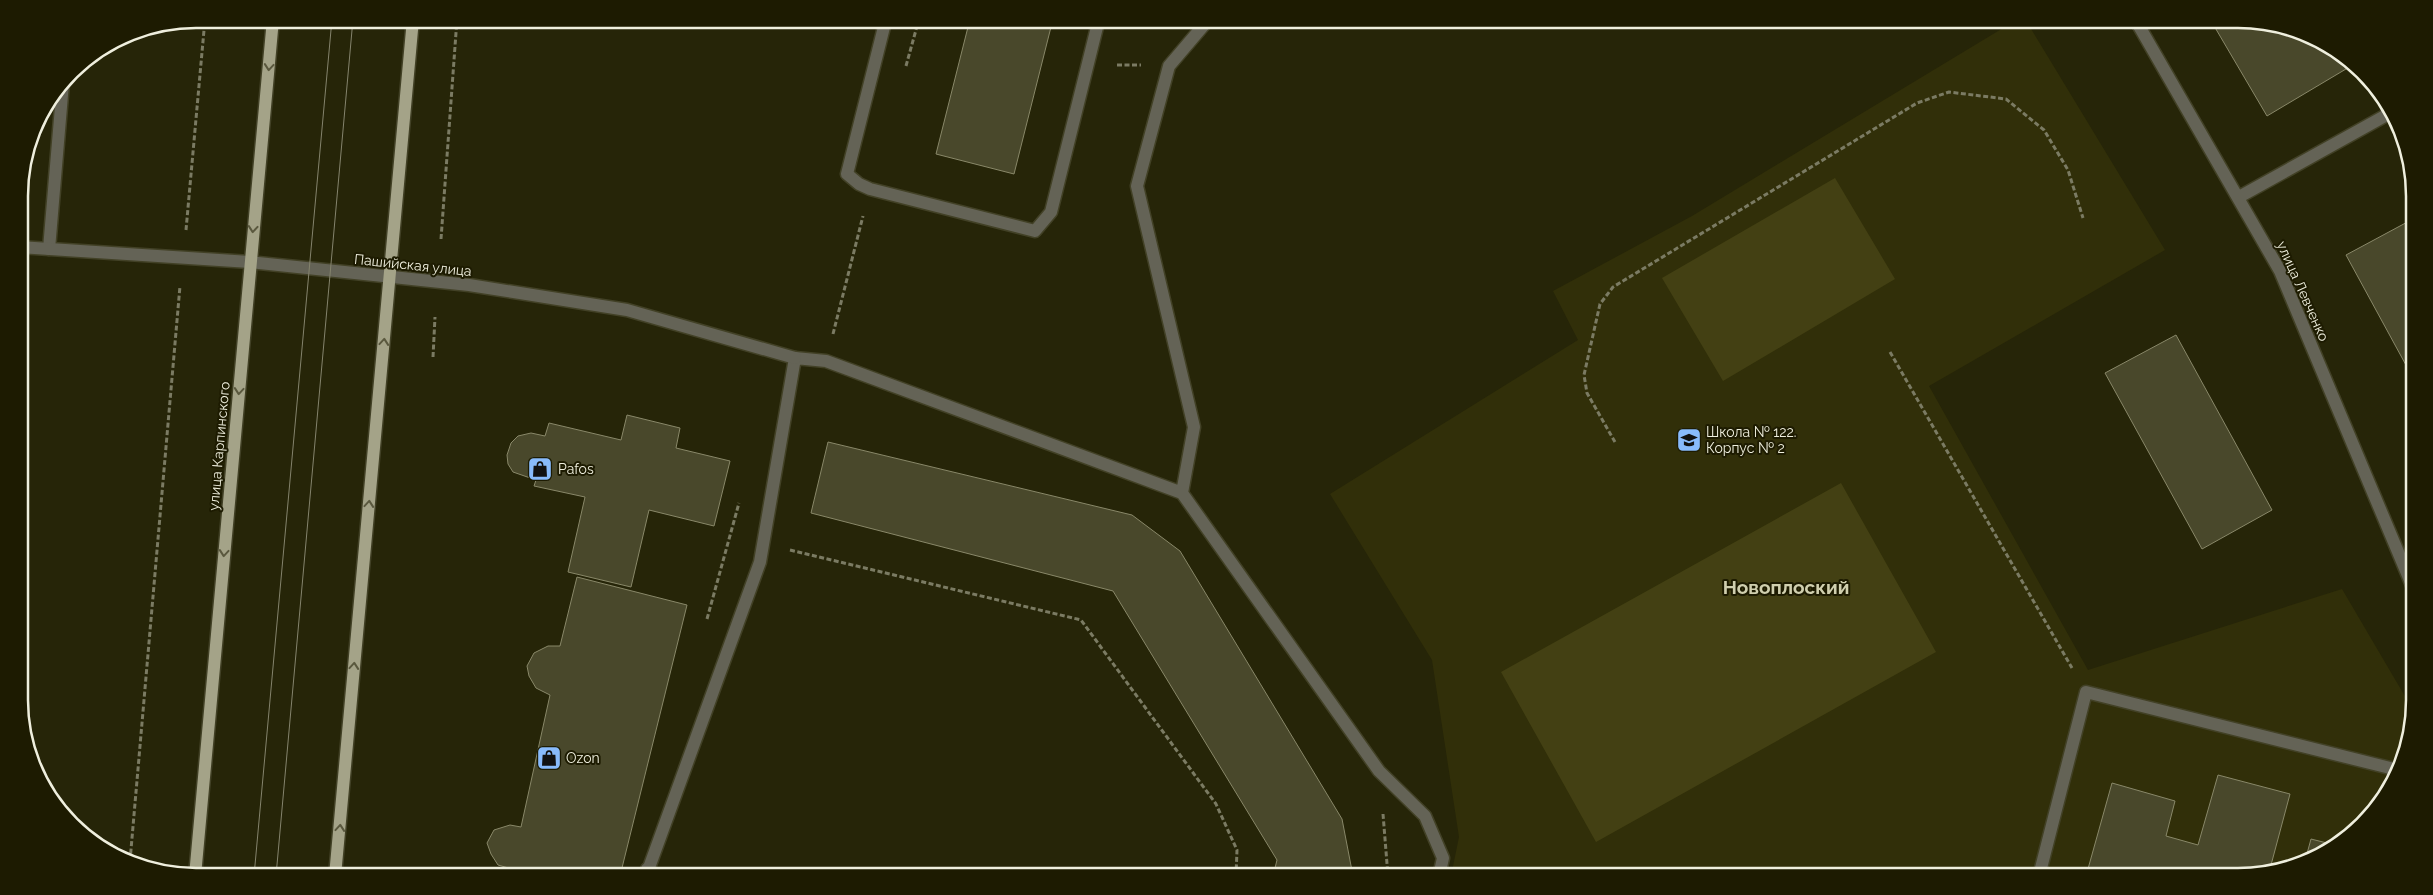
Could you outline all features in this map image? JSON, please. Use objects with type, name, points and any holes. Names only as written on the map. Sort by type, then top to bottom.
[{"type":"main road","name":"улица Карпинского","points":[[196,868],[272,28]]},
{"type":"main road","points":[[336,868],[411,28]]},
{"type":"street","points":[[884,28],[847,174],[859,184],[870,189],[1035,231],[1050,212],[1097,28]]},
{"type":"street","points":[[1201,28],[1169,66],[1137,186],[1194,427],[1182,493],[1379,771],[1424,816],[1443,858],[1440,867]]},
{"type":"street","name":"улица Левченко","points":[[2140,28],[2280,270],[2406,560]]},
{"type":"street","points":[[49,249],[62,93]]},
{"type":"street","points":[[2239,197],[2385,116]]},
{"type":"street","name":"Пашийская улица","points":[[28,248],[250,262],[390,279],[469,285],[627,310],[795,358],[826,361],[1182,493]]},
{"type":"street","points":[[650,868],[760,562],[795,358]]},
{"type":"street","points":[[2041,867],[2086,692],[2391,768]]},
{"type":"path","points":[[131,854],[204,28]]},
{"type":"path","points":[[441,239],[456,28]]},
{"type":"path","points":[[1088,64],[1169,66]]},
{"type":"path","points":[[1615,442],[1587,393],[1584,375],[1600,304],[1613,287],[1917,103],[1949,92],[2006,99],[2044,130],[2068,170],[2083,218]]},
{"type":"path","points":[[432,357],[435,316]]},
{"type":"path","points":[[1890,352],[2086,692]]},
{"type":"path","points":[[764,544],[1081,620],[1216,804],[1237,850],[1236,867]]},
{"type":"path","points":[[1379,771],[1387,867]]},
{"type":"shaded area","name":"Школа № 122. Корпус № 2","points":[[2003,28],[2030,28],[2165,250],[1929,386],[2088,670],[2342,589],[2406,698],[2404,721],[2397,754],[2383,784],[2371,802],[2340,833],[2322,845],[2292,859],[2248,867],[1453,867],[1459,837],[1432,660],[1330,494],[1578,340],[1553,291],[1692,216]]},
{"type":"shaded area","points":[[1835,178],[1895,279],[1723,381],[1662,278]]},
{"type":"shaded area","points":[[1841,483],[1936,652],[1596,842],[1501,672]]},
{"type":"building","points":[[968,28],[1051,28],[1014,174],[936,154]]},
{"type":"building","points":[[2215,28],[2248,28],[2292,36],[2322,50],[2347,68],[2267,116]]},
{"type":"building","points":[[2406,223],[2406,365],[2346,255]]},
{"type":"building","points":[[2176,335],[2272,510],[2202,549],[2105,373]]},
{"type":"building","points":[[627,415],[680,428],[676,448],[730,461],[714,526],[649,510],[631,587],[568,572],[585,497],[534,486],[536,480],[513,472],[508,464],[507,455],[511,443],[518,436],[531,433],[545,436],[549,423],[621,440]]},
{"type":"building","points":[[828,442],[1132,515],[1180,551],[1342,819],[1351,867],[1275,867],[1277,860],[1113,591],[811,513]]},
{"type":"building","points":[[577,577],[687,605],[622,868],[508,868],[498,865],[487,843],[494,830],[510,825],[521,827],[550,695],[536,688],[529,676],[527,666],[534,653],[548,646],[560,646]]},
{"type":"building","points":[[2218,775],[2290,794],[2271,864],[2248,867],[2088,867],[2112,783],[2175,801],[2166,836],[2198,845]]},
{"type":"building","points":[[2311,839],[2326,843],[2322,845],[2307,852]]},
{"type":"tram line","points":[[255,868],[331,28]]},
{"type":"tram line","points":[[277,868],[352,28]]},
{"type":"place","name":"Школа № 122. Корпус № 2","points":[[1689,440]]},
{"type":"place","name":"Pafos","points":[[540,469]]},
{"type":"place","name":"Ozon","points":[[549,758]]},
{"type":"district","name":"Новоплоский","points":[[1786,587]]}]
